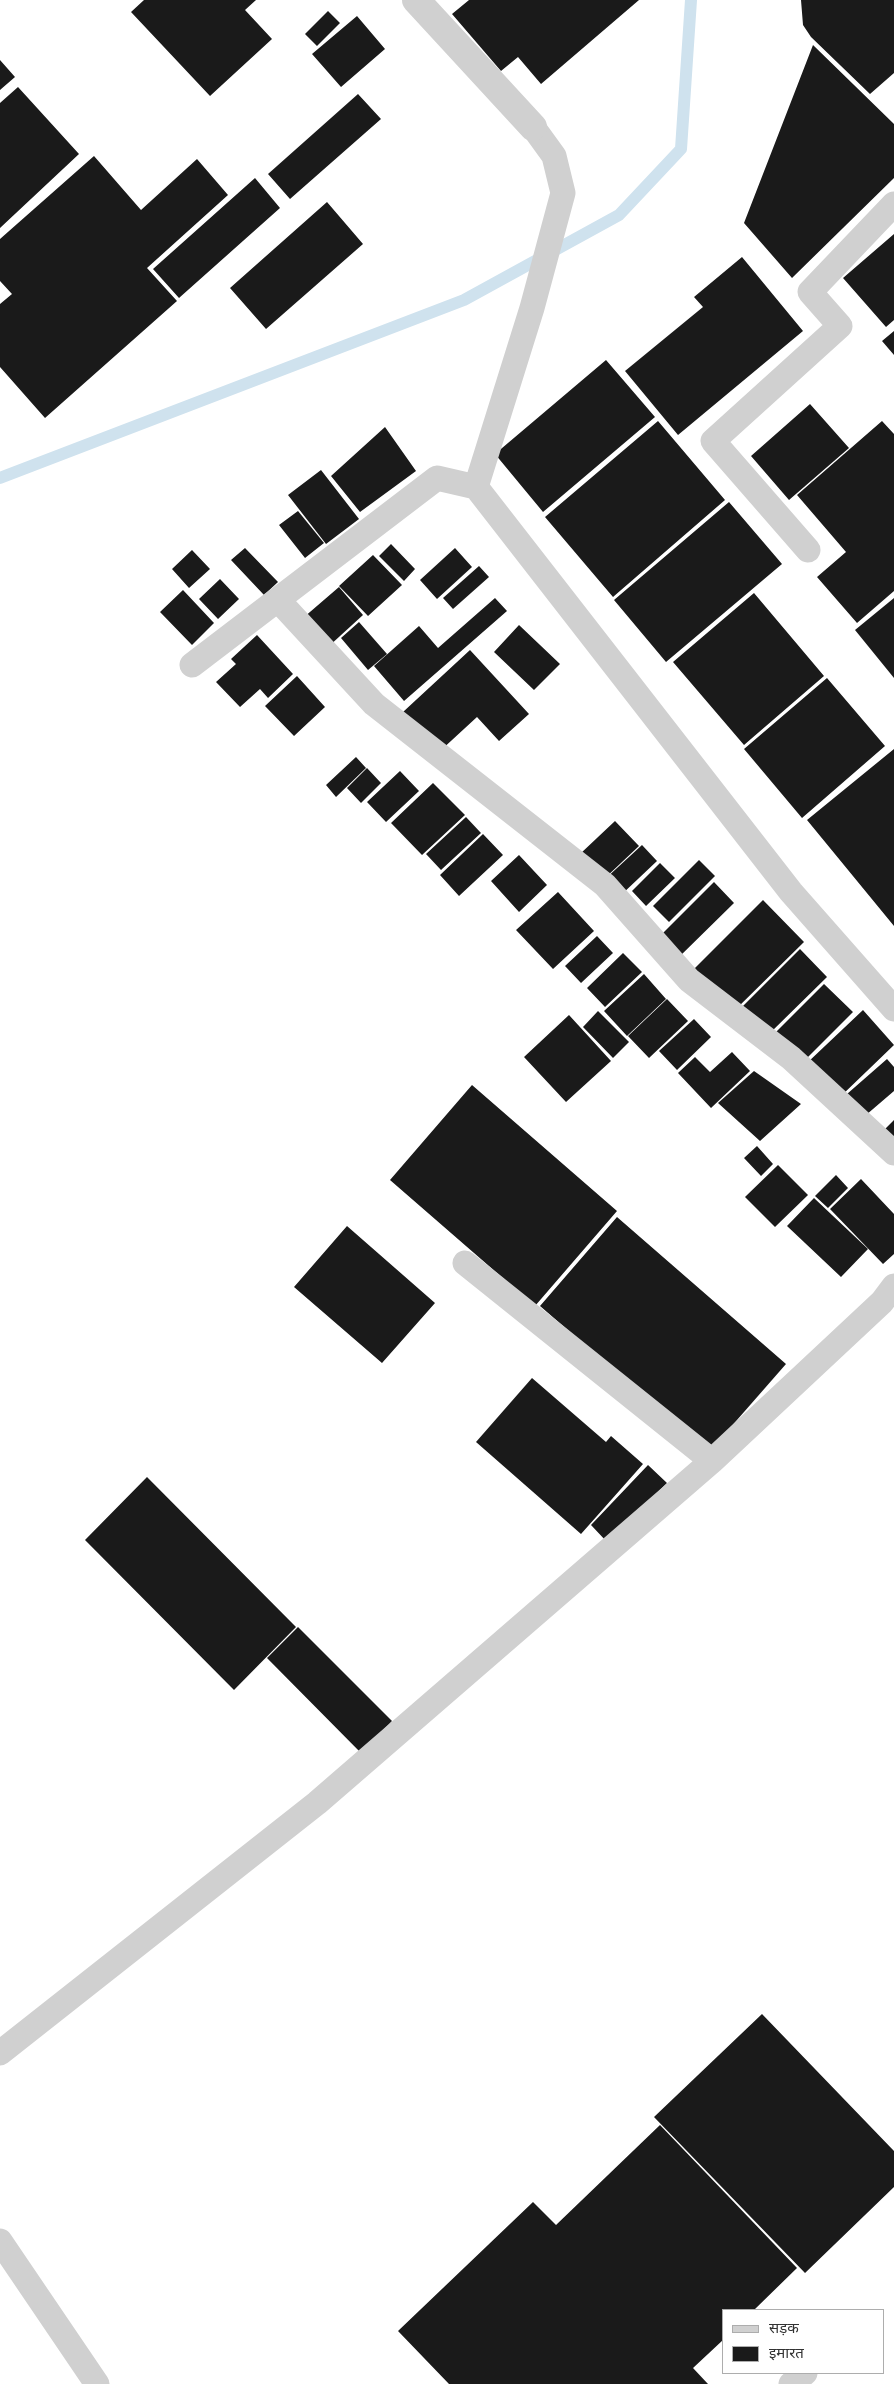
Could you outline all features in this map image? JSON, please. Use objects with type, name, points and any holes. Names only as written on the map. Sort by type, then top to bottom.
[{"type":"street","points":[[416,0],[533,127]]},
{"type":"lane","points":[[476,487],[532,308],[563,194],[554,156],[533,127]]},
{"type":"lane","points":[[808,550],[713,440],[840,326],[810,292],[894,204]]},
{"type":"lane","points":[[192,665],[437,478],[476,487],[792,892],[894,1009]]},
{"type":"lane","points":[[278,600],[374,704],[605,885],[689,980],[791,1058],[894,1153]]},
{"type":"lane","points":[[465,1263],[712,1461]]},
{"type":"lane","points":[[0,2053],[317,1803],[712,1461],[882,1302],[894,1286]]},
{"type":"lane","points":[[0,2241],[97,2384]]},
{"type":"lane","points":[[791,2384],[803,2374]]},
{"type":"building","points":[[144,0],[256,0],[245,10],[272,39],[210,96],[131,12]]},
{"type":"building","points":[[469,0],[639,0],[541,84],[518,57],[501,71],[452,14]]},
{"type":"building","points":[[801,0],[894,0],[894,73],[870,94],[811,37],[803,25]]},
{"type":"building","points":[[328,11],[340,23],[317,46],[305,34]]},
{"type":"building","points":[[357,16],[385,49],[341,87],[312,54]]},
{"type":"building","points":[[813,45],[894,124],[894,178],[792,278],[744,223]]},
{"type":"building","points":[[0,60],[15,77],[0,90]]},
{"type":"building","points":[[18,87],[79,154],[0,228],[0,103]]},
{"type":"building","points":[[358,94],[381,119],[290,199],[268,174]]},
{"type":"building","points":[[94,156],[141,210],[197,159],[228,195],[147,268],[177,301],[45,418],[0,367],[0,304],[12,294],[0,281],[0,239]]},
{"type":"building","points":[[255,178],[280,208],[179,298],[153,269]]},
{"type":"building","points":[[327,202],[363,244],[266,329],[230,288]]},
{"type":"building","points":[[894,234],[894,320],[886,327],[843,278]]},
{"type":"building","points":[[742,257],[803,331],[678,435],[625,371],[703,307],[694,297]]},
{"type":"building","points":[[894,331],[894,355],[882,341]]},
{"type":"building","points":[[606,360],[655,417],[543,512],[495,454]]},
{"type":"building","points":[[810,404],[849,448],[789,500],[751,456]]},
{"type":"building","points":[[658,421],[725,500],[613,597],[545,517]]},
{"type":"building","points":[[882,421],[894,434],[894,591],[857,623],[817,577],[846,552],[797,495]]},
{"type":"building","points":[[385,427],[416,471],[360,512],[331,476]]},
{"type":"building","points":[[321,470],[359,519],[326,544],[288,495]]},
{"type":"building","points":[[729,502],[782,564],[666,662],[614,600]]},
{"type":"building","points":[[298,511],[324,543],[305,558],[279,525]]},
{"type":"building","points":[[391,544],[415,569],[404,581],[379,556]]},
{"type":"building","points":[[245,548],[278,582],[264,595],[231,560]]},
{"type":"building","points":[[455,548],[472,567],[437,599],[420,580]]},
{"type":"building","points":[[192,550],[210,569],[189,588],[172,569]]},
{"type":"building","points":[[373,555],[402,585],[368,616],[339,586]]},
{"type":"building","points":[[479,566],[489,577],[453,609],[443,598]]},
{"type":"building","points":[[220,579],[239,599],[218,619],[199,599]]},
{"type":"building","points":[[339,587],[363,615],[328,647],[303,618]]},
{"type":"building","points":[[183,590],[214,623],[192,645],[160,612]]},
{"type":"building","points":[[754,593],[824,676],[744,745],[673,662]]},
{"type":"building","points":[[495,598],[507,611],[404,701],[374,666],[419,626],[438,648]]},
{"type":"building","points":[[894,598],[894,678],[855,630]]},
{"type":"building","points":[[359,622],[387,654],[368,670],[341,638]]},
{"type":"building","points":[[519,625],[560,664],[534,690],[494,652]]},
{"type":"building","points":[[257,635],[293,674],[268,698],[260,689],[240,707],[216,682],[236,664],[231,659]]},
{"type":"building","points":[[470,650],[529,714],[499,741],[477,717],[439,752],[403,712]]},
{"type":"building","points":[[297,676],[325,707],[294,736],[265,706]]},
{"type":"building","points":[[827,678],[885,746],[802,818],[744,749]]},
{"type":"building","points":[[894,749],[894,926],[807,820]]},
{"type":"building","points":[[356,757],[366,768],[336,797],[326,785]]},
{"type":"building","points":[[367,768],[381,783],[361,803],[347,788]]},
{"type":"building","points":[[400,771],[419,791],[386,822],[367,802]]},
{"type":"building","points":[[433,783],[465,815],[422,855],[391,823]]},
{"type":"building","points":[[466,817],[481,833],[441,870],[426,854]]},
{"type":"building","points":[[615,821],[639,846],[604,879],[580,854]]},
{"type":"building","points":[[483,834],[503,855],[459,896],[440,875]]},
{"type":"building","points":[[642,845],[657,861],[620,896],[604,880]]},
{"type":"building","points":[[519,855],[547,885],[519,912],[491,881]]},
{"type":"building","points":[[699,860],[715,876],[669,922],[653,906]]},
{"type":"building","points":[[660,863],[675,878],[646,906],[632,891]]},
{"type":"building","points":[[714,882],[734,903],[677,959],[657,939]]},
{"type":"building","points":[[558,892],[594,931],[553,969],[516,930]]},
{"type":"building","points":[[763,900],[804,942],[732,1013],[691,972]]},
{"type":"building","points":[[597,936],[613,953],[581,983],[565,966]]},
{"type":"building","points":[[800,949],[827,977],[769,1034],[742,1007]]},
{"type":"building","points":[[623,953],[642,972],[605,1007],[587,988]]},
{"type":"building","points":[[644,974],[666,999],[627,1036],[604,1011]]},
{"type":"building","points":[[824,984],[853,1012],[802,1063],[773,1035]]},
{"type":"building","points":[[667,999],[688,1021],[649,1058],[628,1036]]},
{"type":"building","points":[[863,1010],[894,1045],[840,1097],[807,1063]]},
{"type":"building","points":[[598,1011],[629,1042],[613,1058],[583,1027]]},
{"type":"building","points":[[569,1015],[611,1061],[566,1102],[524,1057]]},
{"type":"building","points":[[694,1019],[711,1037],[677,1070],[659,1051]]},
{"type":"building","points":[[732,1052],[750,1071],[711,1108],[678,1073],[695,1057],[710,1072]]},
{"type":"building","points":[[887,1059],[894,1067],[894,1091],[866,1115],[847,1094]]},
{"type":"building","points":[[754,1071],[801,1104],[760,1141],[718,1103]]},
{"type":"building","points":[[472,1085],[617,1211],[535,1306],[390,1180]]},
{"type":"building","points":[[894,1120],[894,1141],[884,1130]]},
{"type":"building","points":[[757,1146],[773,1164],[761,1176],[744,1158]]},
{"type":"building","points":[[778,1165],[808,1195],[775,1227],[745,1197]]},
{"type":"building","points":[[836,1175],[848,1188],[828,1208],[815,1196]]},
{"type":"building","points":[[861,1179],[894,1214],[894,1254],[883,1264],[830,1209]]},
{"type":"building","points":[[814,1198],[868,1249],[841,1277],[787,1226]]},
{"type":"building","points":[[617,1217],[786,1364],[709,1452],[540,1306]]},
{"type":"building","points":[[347,1226],[435,1303],[382,1363],[294,1287]]},
{"type":"building","points":[[532,1378],[606,1442],[611,1436],[643,1464],[581,1534],[476,1442]]},
{"type":"building","points":[[648,1465],[667,1483],[607,1542],[591,1525]]},
{"type":"building","points":[[147,1477],[296,1627],[234,1690],[85,1540]]},
{"type":"building","points":[[298,1627],[392,1721],[361,1753],[267,1658]]},
{"type":"building","points":[[762,2014],[894,2151],[894,2187],[805,2273],[654,2117]]},
{"type":"building","points":[[660,2125],[797,2268],[755,2309],[722,2309],[722,2341],[693,2368],[708,2384],[449,2384],[398,2331],[533,2202],[556,2225]]},
{"type":"waterway","points":[[0,478],[464,300],[619,215],[681,149],[691,0]]}]
